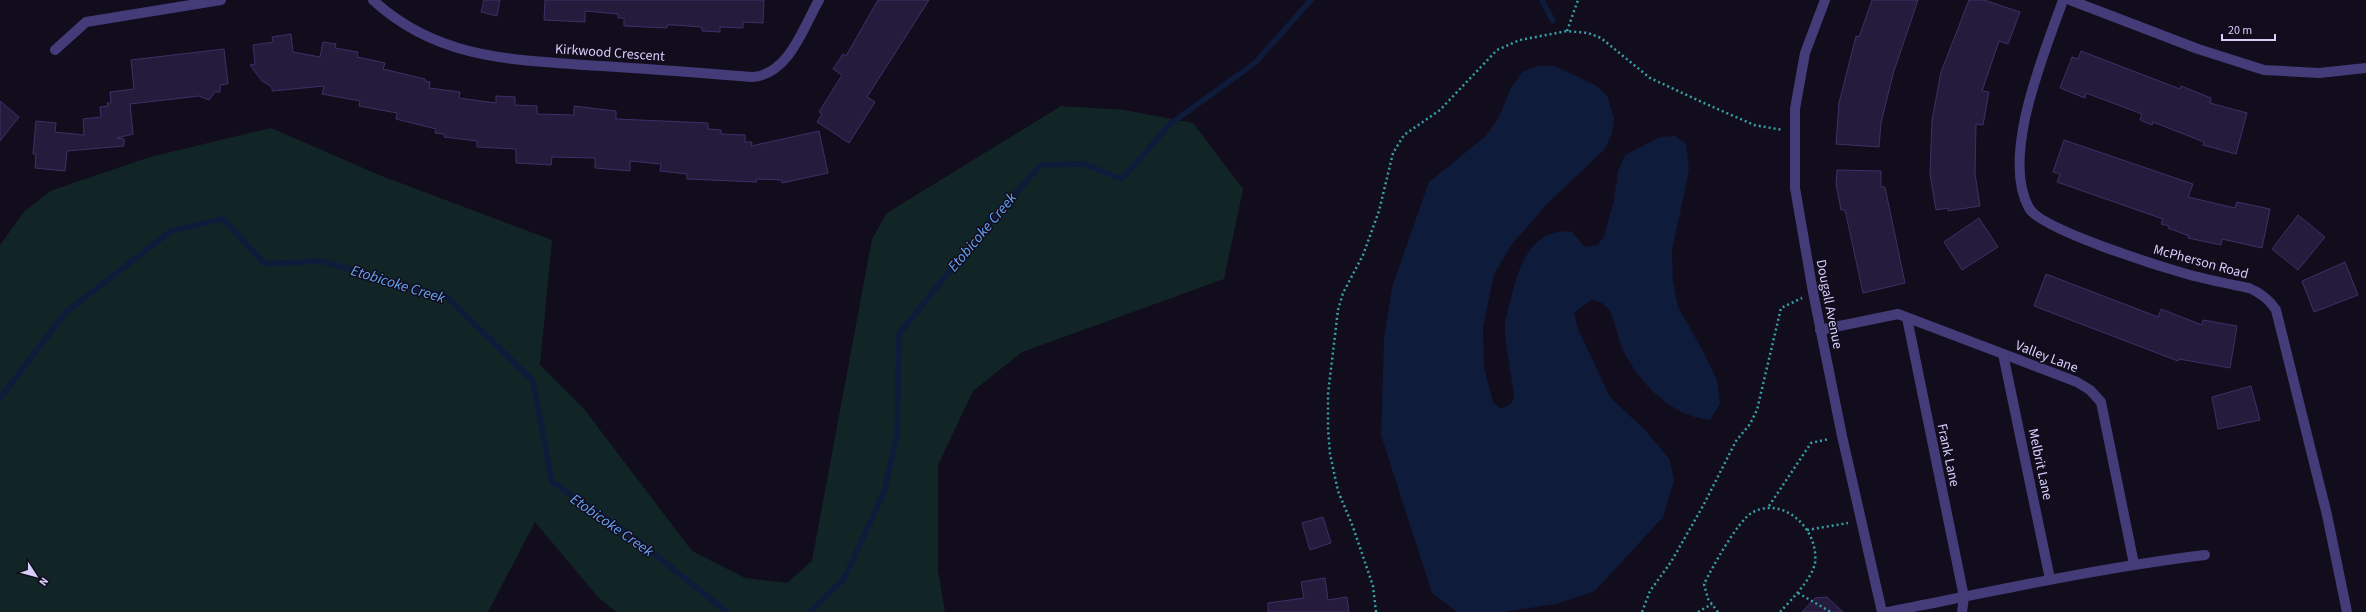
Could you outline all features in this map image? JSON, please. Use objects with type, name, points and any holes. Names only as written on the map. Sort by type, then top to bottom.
[{"type":"street","points":[[55,50],[86,22],[221,0]]},
{"type":"street","name":"Kirkwood Crescent","points":[[373,0],[397,19],[438,42],[482,56],[753,77],[763,76],[780,66],[819,0]]},
{"type":"street","name":"Dougall Avenue","points":[[1826,0],[1805,53],[1795,109],[1795,188],[1820,330],[1842,436],[1882,612]]},
{"type":"street","name":"McPherson Road","points":[[2063,0],[2036,73],[2027,104],[2022,131],[2022,184],[2030,209],[2047,223],[2064,231],[2163,267],[2249,288],[2259,292],[2272,303],[2276,310],[2327,515],[2346,612]]},
{"type":"street","points":[[2070,0],[2198,49],[2264,70],[2319,73],[2366,68]]},
{"type":"street","name":"Valley Lane","points":[[1820,330],[1898,314],[2077,382],[2090,390],[2101,402],[2134,564]]},
{"type":"street","name":"Frank Lane","points":[[1907,318],[1964,597],[1962,612]]},
{"type":"street","name":"Melbrit Lane","points":[[2003,354],[2050,579]]},
{"type":"street","points":[[1888,612],[2050,579],[2134,564],[2205,555]]},
{"type":"path","points":[[1567,31],[1578,0]]},
{"type":"path","points":[[1376,612],[1373,586],[1353,527],[1338,491],[1330,454],[1328,394],[1338,310],[1343,293],[1363,255],[1379,211],[1393,153],[1404,135],[1440,110],[1497,50],[1520,40],[1567,31],[1588,33],[1601,38],[1650,78],[1704,103],[1754,125],[1794,131]]},
{"type":"path","points":[[1642,612],[1650,591],[1674,556],[1707,500],[1736,441],[1750,424],[1757,410],[1781,308],[1813,292]]},
{"type":"path","points":[[1769,507],[1811,443],[1842,436]]},
{"type":"path","points":[[1718,612],[1712,604],[1704,584],[1724,547],[1752,512],[1769,507],[1782,509],[1792,515],[1807,530],[1815,549],[1815,564],[1798,593],[1780,612]]},
{"type":"path","points":[[1807,530],[1861,520]]},
{"type":"path","points":[[1798,593],[1831,612]]},
{"type":"path","points":[[1698,612],[1712,604]]},
{"type":"green space","points":[[1061,106],[1124,110],[1193,123],[1243,189],[1224,279],[1022,352],[973,391],[938,465],[938,570],[945,612],[616,612],[598,597],[535,522],[488,612],[0,612],[0,245],[24,212],[50,191],[150,157],[271,128],[379,175],[552,240],[540,365],[584,409],[692,551],[745,578],[787,583],[812,561],[872,239],[887,213]]},
{"type":"water","points":[[1537,66],[1555,66],[1595,85],[1607,95],[1614,118],[1612,134],[1604,150],[1546,205],[1513,243],[1494,274],[1483,327],[1484,368],[1493,402],[1501,409],[1511,404],[1514,397],[1505,323],[1518,274],[1529,252],[1537,243],[1547,236],[1558,232],[1572,232],[1585,247],[1598,245],[1604,236],[1614,200],[1618,171],[1625,155],[1660,137],[1675,136],[1686,144],[1689,170],[1672,251],[1673,281],[1678,307],[1702,349],[1717,380],[1720,404],[1710,420],[1682,412],[1670,405],[1648,386],[1630,363],[1621,345],[1609,310],[1603,304],[1591,300],[1574,313],[1578,329],[1610,397],[1647,432],[1670,460],[1674,481],[1663,517],[1595,591],[1556,604],[1504,612],[1457,612],[1432,593],[1381,435],[1384,339],[1392,287],[1429,182],[1486,136],[1499,117],[1511,88],[1522,72]]},
{"type":"building","points":[[484,0],[500,0],[497,16],[481,12]]},
{"type":"building","points":[[545,0],[764,0],[763,23],[743,22],[743,28],[720,27],[720,32],[702,31],[702,27],[673,25],[667,25],[667,28],[624,26],[624,18],[618,18],[618,14],[585,11],[585,22],[544,20]]},
{"type":"building","points":[[878,0],[929,0],[867,97],[875,102],[849,143],[817,122],[822,114],[819,112],[842,75],[833,69],[843,54],[846,56]]},
{"type":"building","points":[[1872,0],[1918,0],[1893,74],[1881,123],[1879,147],[1836,144],[1839,103],[1856,36],[1859,37]]},
{"type":"building","points":[[1969,0],[1984,0],[2020,12],[2008,44],[1999,41],[1982,91],[1989,92],[1983,125],[1976,124],[1975,174],[1980,206],[1948,211],[1948,208],[1936,210],[1930,174],[1932,120],[1941,72]]},
{"type":"building","points":[[291,34],[293,52],[320,57],[323,42],[336,44],[335,48],[358,52],[357,57],[385,63],[383,69],[425,79],[425,81],[430,82],[429,88],[460,92],[459,98],[496,103],[496,96],[515,97],[515,105],[537,106],[537,114],[574,115],[574,106],[616,111],[616,119],[708,123],[708,129],[721,130],[721,134],[745,135],[745,142],[752,142],[751,146],[819,131],[828,173],[782,183],[782,180],[757,179],[756,182],[687,179],[687,174],[660,171],[661,164],[630,161],[630,171],[595,168],[595,158],[552,157],[551,165],[516,163],[516,149],[477,147],[477,141],[444,137],[444,134],[435,133],[436,129],[396,119],[397,113],[359,106],[360,101],[322,94],[324,86],[272,91],[272,87],[262,81],[250,65],[255,64],[253,45],[273,42],[272,37]]},
{"type":"building","points":[[224,49],[228,84],[220,85],[220,92],[215,92],[209,100],[199,96],[130,104],[133,134],[117,138],[124,139],[124,146],[67,151],[65,171],[35,168],[36,154],[33,154],[36,121],[56,123],[55,132],[84,135],[83,119],[101,117],[100,107],[108,106],[107,103],[111,103],[110,92],[134,89],[131,60]]},
{"type":"building","points":[[2081,51],[2180,89],[2181,86],[2211,98],[2210,103],[2247,113],[2236,154],[2203,145],[2204,142],[2153,122],[2152,125],[2140,120],[2142,114],[2086,93],[2085,98],[2060,88],[2072,57],[2078,59]]},
{"type":"building","points":[[0,101],[19,117],[0,141]]},
{"type":"building","points":[[2064,140],[2193,184],[2188,197],[2235,208],[2237,202],[2270,209],[2262,248],[2222,239],[2221,245],[2188,238],[2189,236],[2168,228],[2169,226],[2161,224],[2163,219],[2057,182],[2060,174],[2053,172]]},
{"type":"building","points":[[1837,170],[1881,171],[1881,187],[1885,187],[1905,283],[1863,293],[1845,210],[1841,210],[1836,184]]},
{"type":"building","points":[[2298,215],[2325,237],[2298,270],[2272,249]]},
{"type":"building","points":[[1979,218],[1998,247],[1962,270],[1944,242]]},
{"type":"building","points":[[2345,262],[2358,295],[2314,312],[2302,281]]},
{"type":"building","points":[[2046,274],[2158,317],[2161,309],[2202,325],[2203,320],[2237,326],[2230,368],[2179,359],[2178,361],[2034,306]]},
{"type":"building","points":[[2251,386],[2260,420],[2218,429],[2212,397]]},
{"type":"building","points":[[1323,517],[1331,543],[1310,550],[1302,523]]},
{"type":"building","points":[[1325,578],[1328,600],[1347,597],[1349,612],[1268,612],[1268,603],[1304,598],[1301,582]]},
{"type":"building","points":[[1827,597],[1843,612],[1802,612],[1815,598]]},
{"type":"waterway","name":"Etobicoke Creek","points":[[810,612],[844,579],[884,492],[897,436],[899,334],[985,227],[1041,165],[1084,164],[1122,179],[1170,124],[1255,63],[1311,0]]},
{"type":"waterway","points":[[1542,0],[1553,21]]},
{"type":"waterway","name":"Etobicoke Creek","points":[[0,398],[66,312],[171,231],[223,219],[265,264],[321,261],[447,297],[533,381],[552,482],[628,533],[727,612]]}]
